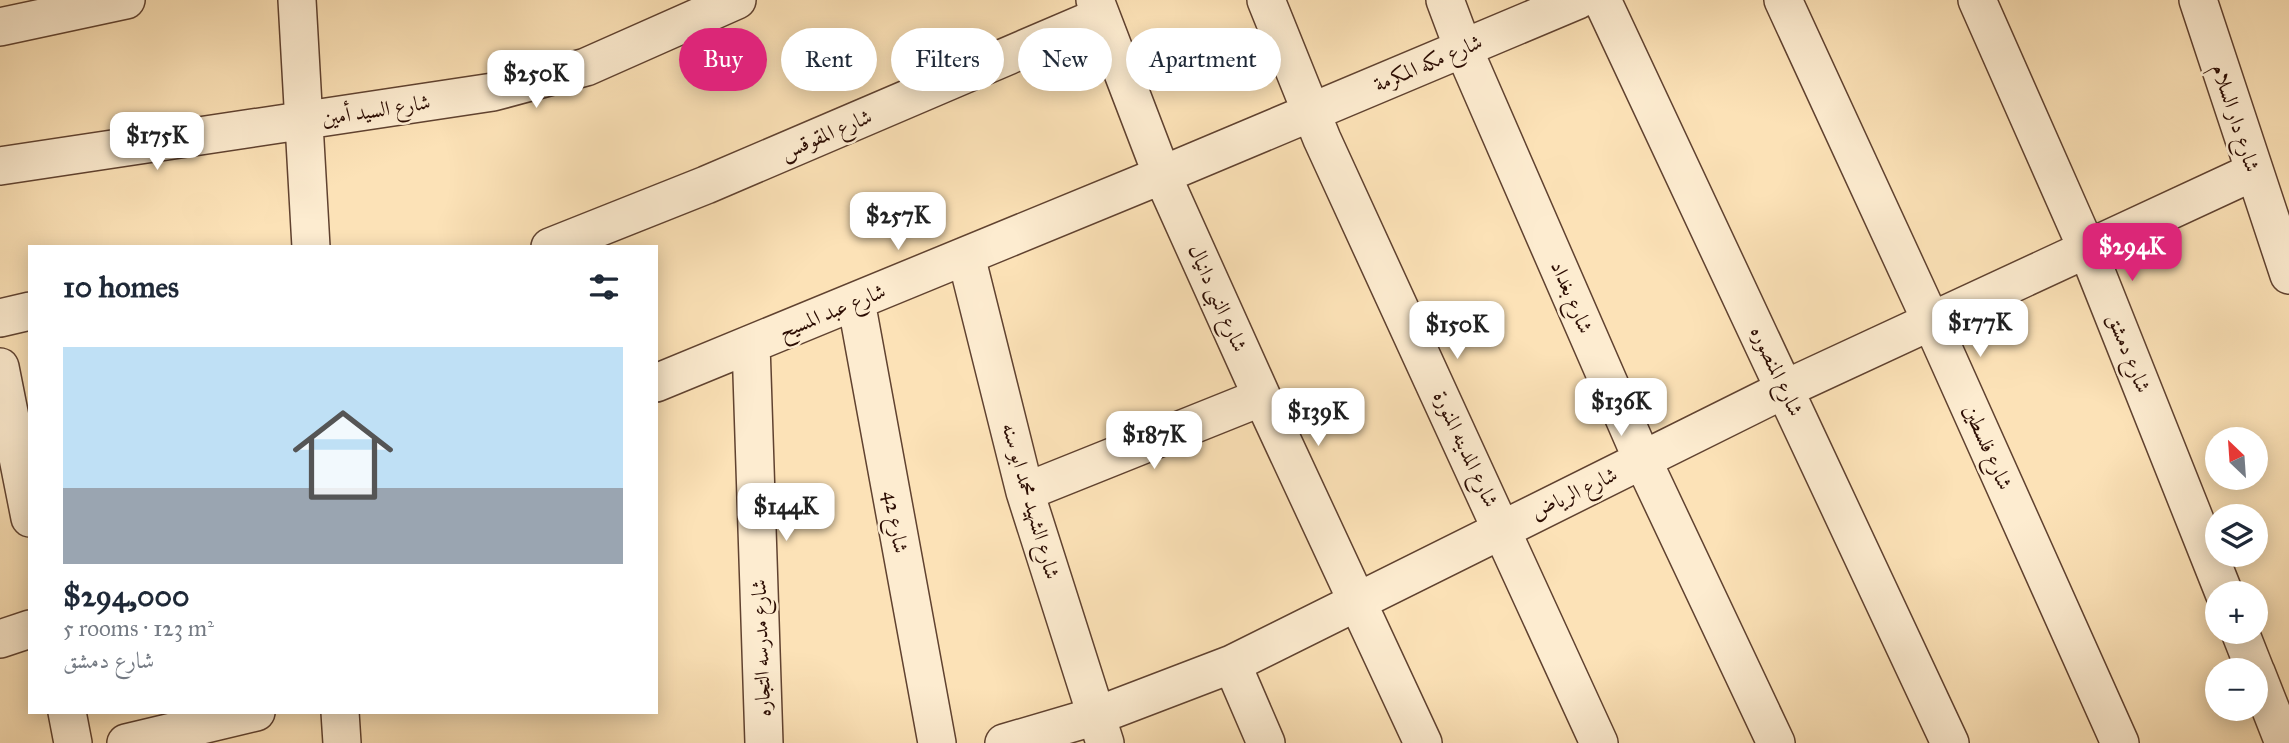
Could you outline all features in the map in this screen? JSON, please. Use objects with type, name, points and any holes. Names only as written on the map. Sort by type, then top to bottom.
[{"type":"street","points":[[0,27],[126,0]]},
{"type":"street","points":[[297,0],[305,120],[305,245]]},
{"type":"street","name":"شارع السيد أمين","points":[[0,166],[493,92],[586,67],[737,0]]},
{"type":"street","name":"شارع المدينه المنورة","points":[[1266,0],[1322,139],[1600,743]]},
{"type":"street","name":"شارع بغداد","points":[[1445,0],[1642,459],[1776,743]]},
{"type":"street","name":"شارع مكه المكرمة","points":[[1162,175],[1578,0]]},
{"type":"street","name":"شارع المنصوره","points":[[1602,0],[1950,743]]},
{"type":"street","name":"شارع فلسطين","points":[[1783,0],[1931,321],[2120,743]]},
{"type":"street","name":"شارع دمشق","points":[[1977,0],[2087,249],[2219,581]]},
{"type":"street","name":"شارع دار السلام","points":[[2198,0],[2289,275]]},
{"type":"street","name":"شارع النبى دانيال","points":[[1098,8],[1162,175],[1423,743]]},
{"type":"street","name":"شارع المقوقس","points":[[555,245],[706,185],[1098,8]]},
{"type":"street","name":"شارع الرياض","points":[[1004,743],[1101,730],[1357,600],[1785,389],[2253,172]]},
{"type":"street","name":"شارع عبد المسيح","points":[[658,382],[1162,175]]},
{"type":"street","name":"شارع الشهيد محمد ابو سنه","points":[[966,256],[1025,492],[1101,730]]},
{"type":"street","name":"شارع 42","points":[[856,301],[937,743]]},
{"type":"street","points":[[0,318],[28,311]]},
{"type":"street","name":"شارع مدرسه التجاره","points":[[751,344],[764,743]]},
{"type":"street","points":[[0,367],[28,508]]},
{"type":"street","points":[[1025,492],[1262,397]]},
{"type":"street","points":[[0,639],[28,630]]},
{"type":"street","points":[[1232,664],[1266,743]]},
{"type":"street","points":[[2268,703],[2284,743]]},
{"type":"street","points":[[67,714],[73,743]]},
{"type":"street","points":[[126,743],[248,714]]},
{"type":"street","points":[[340,714],[342,743]]}]
